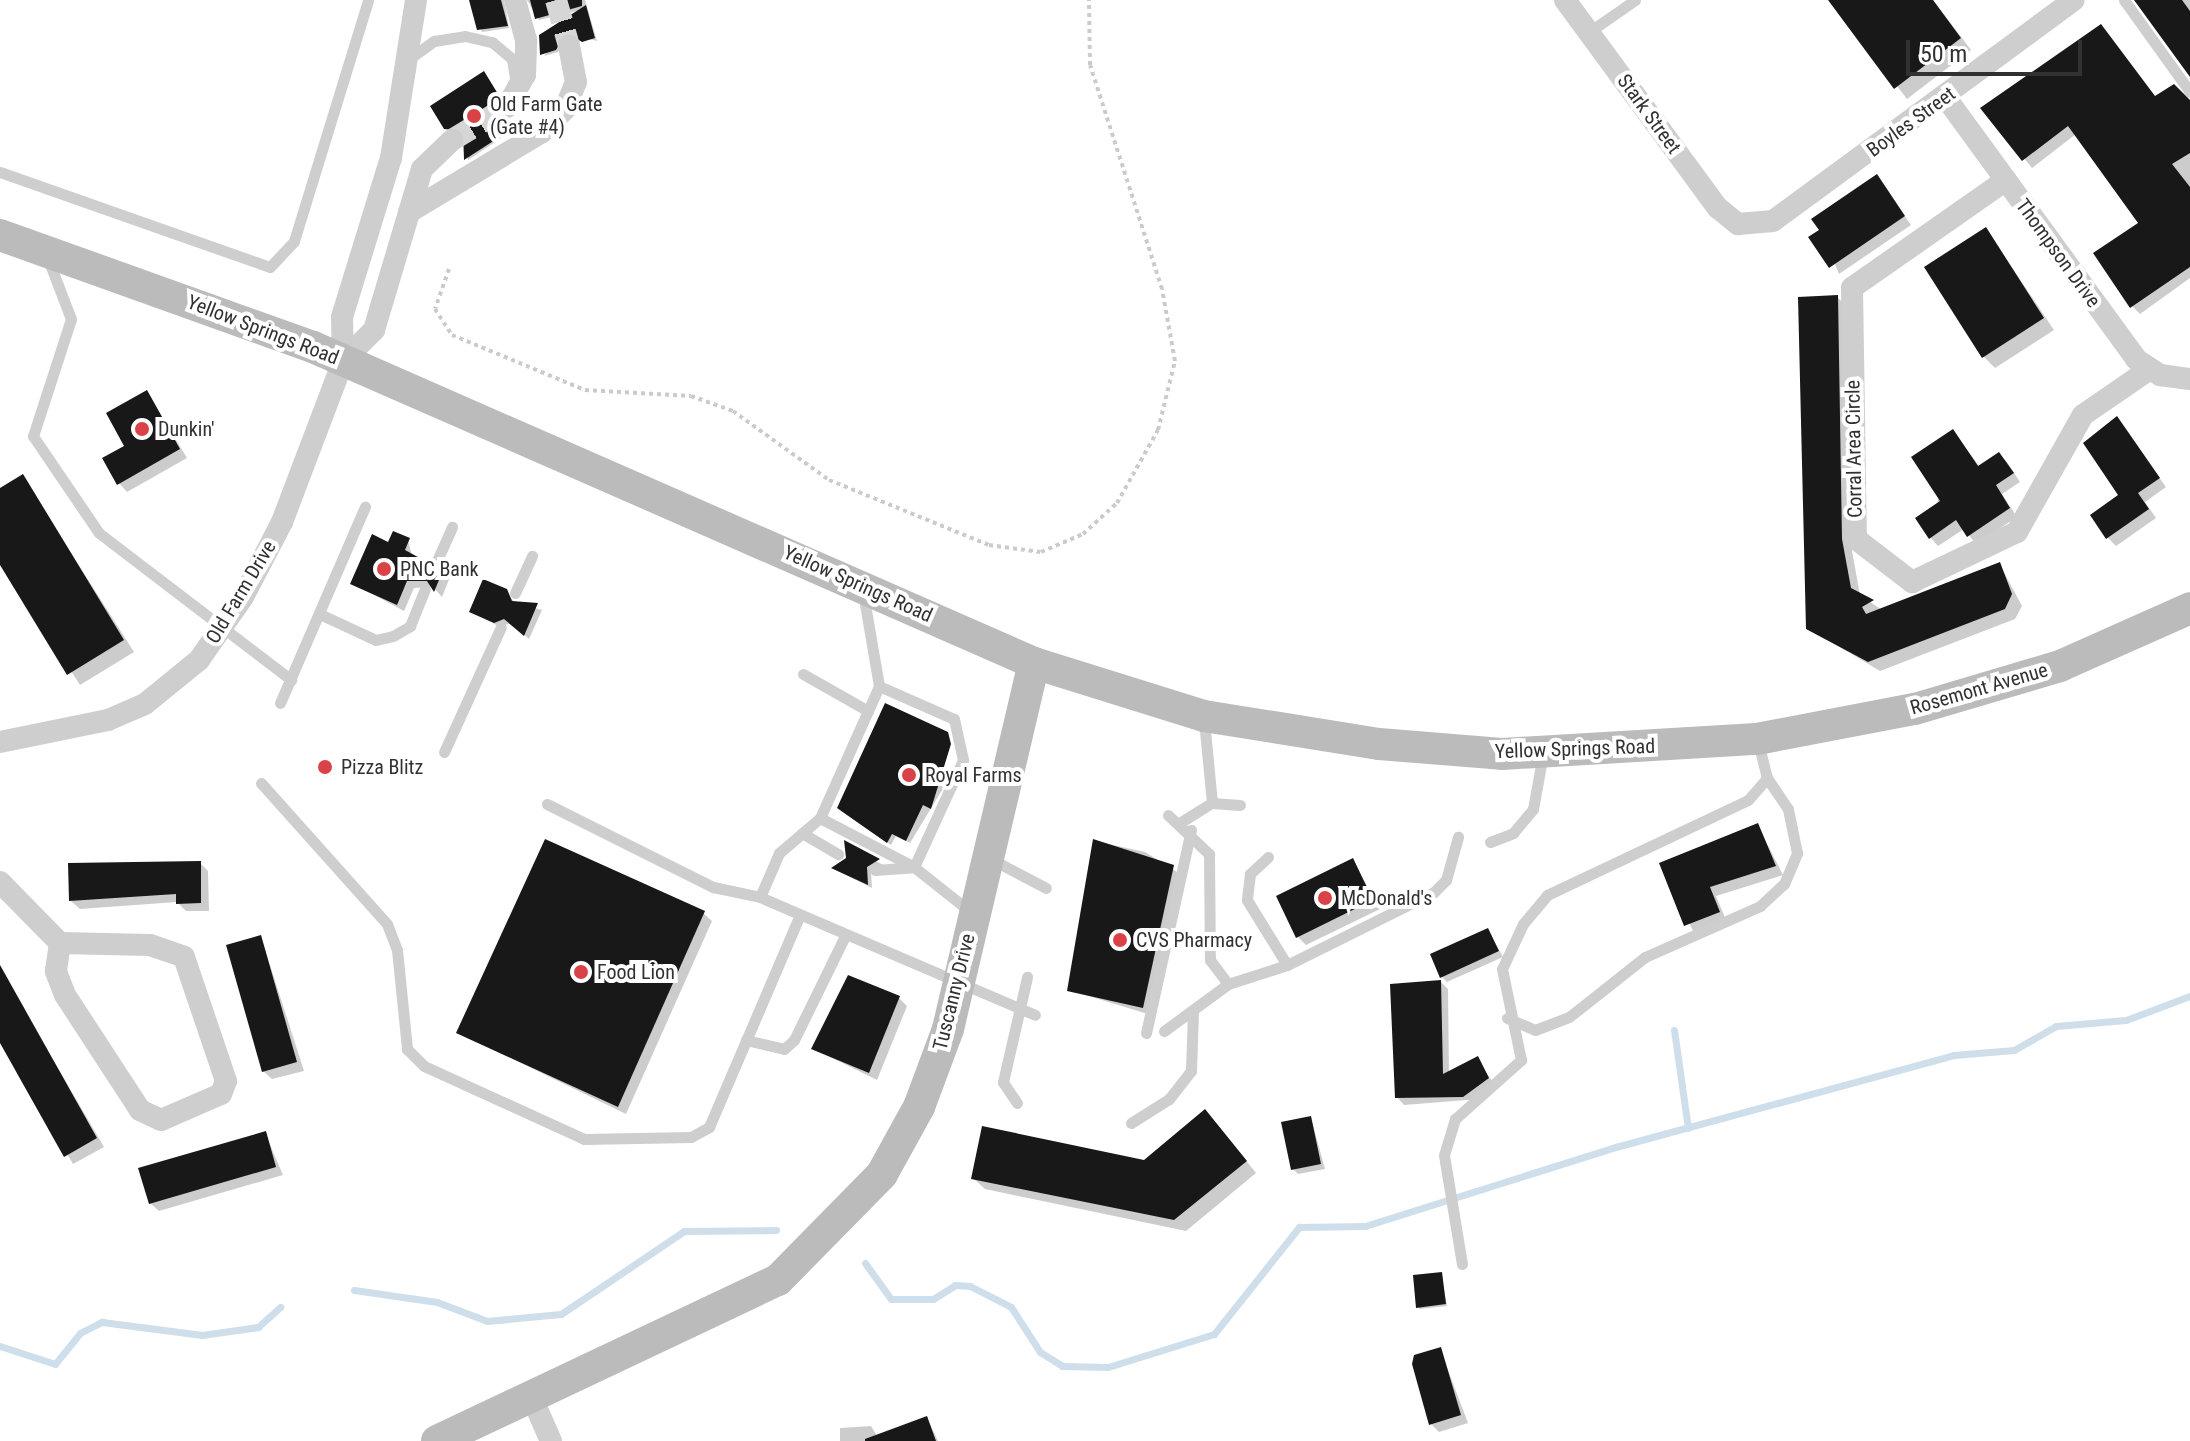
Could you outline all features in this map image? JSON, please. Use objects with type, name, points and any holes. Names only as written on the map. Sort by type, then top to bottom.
[{"type":"main road","name":"Yellow Springs Road","points":[[0,235],[343,361],[861,584],[1034,663],[1204,716],[1379,744],[1543,753],[1757,739]]},
{"type":"main road","name":"Rosemont Avenue","points":[[1757,739],[1915,709],[2060,666],[2190,608]]},
{"type":"main road","name":"Tuscanny Drive","points":[[437,1441],[732,1307],[806,1257],[863,1199],[901,1141],[932,1076],[957,986],[985,854],[1034,663]]},
{"type":"street","points":[[343,361],[342,317],[391,158],[416,0]]},
{"type":"street","points":[[512,99],[526,40],[515,0]]},
{"type":"street","name":"Stark Street","points":[[1565,0],[1718,208],[1738,224]]},
{"type":"street","name":"Boyles Street","points":[[1738,224],[1773,221],[1946,98],[2074,0]]},
{"type":"street","points":[[409,212],[542,132],[565,109],[576,82],[569,46]]},
{"type":"street","name":"Thompson Drive","points":[[1946,98],[2136,359],[2150,369]]},
{"type":"street","points":[[343,361],[374,330],[426,162],[452,140]]},
{"type":"street","name":"Corral Area Circle","points":[[2006,180],[1852,288],[1856,539],[1912,582],[2017,532],[2083,415],[2150,369]]},
{"type":"street","name":"Old Farm Drive","points":[[0,742],[108,720],[145,704],[221,631],[282,522],[343,361]]},
{"type":"street","points":[[2150,369],[2190,379]]},
{"type":"street","points":[[0,882],[60,943],[150,945],[184,957],[226,1081],[221,1094],[161,1120],[140,1110],[65,995],[56,971],[60,943]]},
{"type":"street","points":[[532,1398],[551,1441]]},
{"type":"lane","points":[[0,172],[270,267],[294,241],[368,0]]},
{"type":"lane","points":[[1589,32],[1635,0]]},
{"type":"lane","points":[[2124,0],[2190,92]]},
{"type":"lane","points":[[407,61],[434,41],[492,42],[512,59],[512,99]]},
{"type":"lane","points":[[42,248],[68,298],[63,346],[33,436],[99,533],[221,631],[278,663],[291,680]]},
{"type":"lane","points":[[280,703],[324,616],[324,599],[365,507]]},
{"type":"lane","points":[[435,565],[452,527]]},
{"type":"lane","points":[[515,593],[532,556]]},
{"type":"lane","points":[[760,897],[779,853],[820,818],[879,686],[861,584]]},
{"type":"lane","points":[[324,616],[376,640],[393,636],[410,626],[425,589]]},
{"type":"lane","points":[[444,752],[501,627]]},
{"type":"lane","points":[[803,674],[868,711]]},
{"type":"lane","points":[[879,686],[954,719],[961,730],[963,760],[914,867]]},
{"type":"lane","points":[[1204,716],[1212,803]]},
{"type":"lane","points":[[1507,1018],[1535,1030],[1569,1017],[1645,957],[1760,906],[1776,891],[1797,853],[1788,809],[1767,778],[1757,739]]},
{"type":"lane","points":[[1490,842],[1513,833],[1533,809],[1543,753]]},
{"type":"lane","points":[[1462,1264],[1444,1155],[1455,1119],[1521,1060],[1507,1018],[1502,969],[1547,895],[1748,800],[1767,778]]},
{"type":"lane","points":[[261,783],[387,924],[397,950],[407,1049],[424,1066],[584,1139],[616,1144],[691,1137],[709,1127],[800,915]]},
{"type":"lane","points":[[1146,1033],[1186,826],[1212,803],[1240,805]]},
{"type":"lane","points":[[547,804],[701,881],[760,897],[957,986],[1035,1015]]},
{"type":"lane","points":[[1168,815],[1186,826],[1209,854],[1210,960],[1228,984]]},
{"type":"lane","points":[[820,818],[914,867],[973,914]]},
{"type":"lane","points":[[802,833],[838,854]]},
{"type":"lane","points":[[1164,1031],[1228,984],[1287,965],[1434,892],[1446,880],[1458,837]]},
{"type":"lane","points":[[985,854],[1046,888]]},
{"type":"lane","points":[[1268,857],[1250,874],[1247,900],[1287,965]]},
{"type":"lane","points":[[875,870],[914,867]]},
{"type":"lane","points":[[746,1040],[784,1049],[794,1040],[845,936]]},
{"type":"lane","points":[[1017,1103],[1003,1082],[1017,1007],[1027,977]]},
{"type":"lane","points":[[1131,1123],[1169,1099],[1191,1071],[1193,1011]]},
{"type":"path","points":[[449,269],[435,309],[452,335],[585,390],[691,396],[733,411],[829,480],[989,545],[1041,552],[1083,534],[1117,503],[1158,430],[1175,361],[1162,289],[1090,65],[1089,0]]},
{"type":"building","points":[[469,0],[501,0],[508,26],[477,30]]},
{"type":"building","points":[[530,0],[582,0],[582,6],[535,19]]},
{"type":"building","points":[[1828,0],[1933,0],[1961,38],[1894,89]]},
{"type":"building","points":[[2134,0],[2182,0],[2190,11],[2190,77]]},
{"type":"building","points":[[586,5],[595,38],[582,42],[566,32],[556,50],[540,55],[539,35]]},
{"type":"building","points":[[2101,24],[2155,96],[2174,84],[2190,100],[2190,153],[2172,164],[2190,187],[2190,267],[2130,308],[2093,253],[2138,223],[2068,126],[2022,161],[1980,108]]},
{"type":"building","name":"Old Farm Gate (Gate #4)","points":[[484,71],[498,94],[495,115],[518,125],[464,160],[463,131],[444,129],[430,106]]},
{"type":"building","points":[[1877,174],[1905,216],[1829,268],[1808,237],[1819,230],[1811,219]]},
{"type":"building","points":[[1986,227],[2044,318],[1982,358],[1924,267]]},
{"type":"building","points":[[1838,295],[1842,539],[1851,588],[1874,600],[1862,607],[1866,614],[2000,562],[2012,594],[2005,609],[1868,662],[1806,629],[1798,297]]},
{"type":"building","name":"Dunkin'","points":[[147,390],[180,449],[117,485],[102,458],[124,446],[106,413]]},
{"type":"building","points":[[2117,416],[2160,478],[2138,493],[2149,509],[2106,539],[2090,515],[2118,495],[2083,443]]},
{"type":"building","points":[[1953,429],[1978,466],[1999,452],[2014,473],[1996,485],[2010,508],[1967,537],[1956,520],[1929,539],[1915,518],[1940,501],[1911,457]]},
{"type":"building","points":[[23,474],[124,640],[67,675],[0,565],[0,488]]},
{"type":"building","name":"PNC Bank","points":[[393,531],[410,538],[405,550],[427,562],[431,572],[444,568],[434,592],[427,581],[407,581],[397,605],[350,584],[372,534],[388,542]]},
{"type":"building","points":[[483,579],[507,589],[512,601],[538,603],[524,636],[504,619],[494,623],[469,612]]},
{"type":"building","name":"Royal Farms","points":[[885,703],[948,732],[951,744],[931,809],[923,805],[906,841],[892,834],[887,843],[837,808]]},
{"type":"building","points":[[1758,823],[1776,866],[1710,887],[1720,912],[1684,926],[1659,863]]},
{"type":"building","name":"Food Lion","points":[[545,839],[705,911],[618,1107],[456,1033]]},
{"type":"building","name":"CVS Pharmacy","points":[[1093,839],[1174,865],[1143,1008],[1067,991]]},
{"type":"building","points":[[844,840],[880,859],[867,867],[868,885],[831,868],[846,858]]},
{"type":"building","name":"McDonald's","points":[[1353,858],[1373,900],[1296,938],[1276,896]]},
{"type":"building","points":[[201,861],[201,903],[176,904],[176,894],[69,901],[68,863]]},
{"type":"building","points":[[1488,928],[1499,951],[1440,978],[1430,954]]},
{"type":"building","points":[[261,935],[297,1062],[262,1072],[226,945]]},
{"type":"building","points":[[0,965],[97,1138],[64,1157],[0,1043]]},
{"type":"building","points":[[848,975],[900,996],[869,1073],[811,1049]]},
{"type":"building","points":[[1441,980],[1443,1074],[1478,1056],[1489,1078],[1463,1097],[1395,1098],[1390,984]]},
{"type":"building","points":[[1205,1109],[1247,1161],[1174,1220],[971,1179],[982,1126],[1144,1160]]},
{"type":"building","points":[[1311,1116],[1321,1164],[1291,1170],[1281,1122]]},
{"type":"building","points":[[266,1131],[276,1167],[149,1204],[138,1168]]},
{"type":"building","points":[[1442,1272],[1446,1304],[1416,1308],[1413,1275]]},
{"type":"building","points":[[1441,1347],[1461,1415],[1429,1425],[1412,1364],[1414,1355]]},
{"type":"building","points":[[927,1416],[936,1441],[865,1441],[865,1439]]},
{"type":"waterway","points":[[865,1263],[891,1299],[933,1299],[955,1285],[970,1286],[1011,1307],[1040,1352],[1062,1366],[1108,1367],[1214,1334],[1299,1227],[1365,1226],[1612,1148],[1954,1055],[2014,1050],[2056,1026],[2126,1020],[2190,996]]},
{"type":"waterway","points":[[1674,1030],[1688,1128]]},
{"type":"waterway","points":[[354,1290],[437,1302],[487,1321],[561,1314],[684,1231],[776,1230]]},
{"type":"waterway","points":[[0,1346],[55,1364],[80,1333],[102,1322],[202,1335],[258,1327],[280,1307]]},
{"type":"tunnel","points":[[556,0],[569,46]]},
{"type":"tunnel","points":[[452,140],[507,107]]},
{"type":"place","name":"Old Farm Gate (Gate #4)","points":[[474,116]]},
{"type":"place","name":"Dunkin'","points":[[142,429]]},
{"type":"place","name":"PNC Bank","points":[[384,569]]},
{"type":"place","name":"Pizza Blitz","points":[[325,767]]},
{"type":"place","name":"Royal Farms","points":[[909,775]]},
{"type":"place","name":"McDonald's","points":[[1325,898]]},
{"type":"place","name":"CVS Pharmacy","points":[[1120,940]]},
{"type":"place","name":"Food Lion","points":[[581,972]]}]
